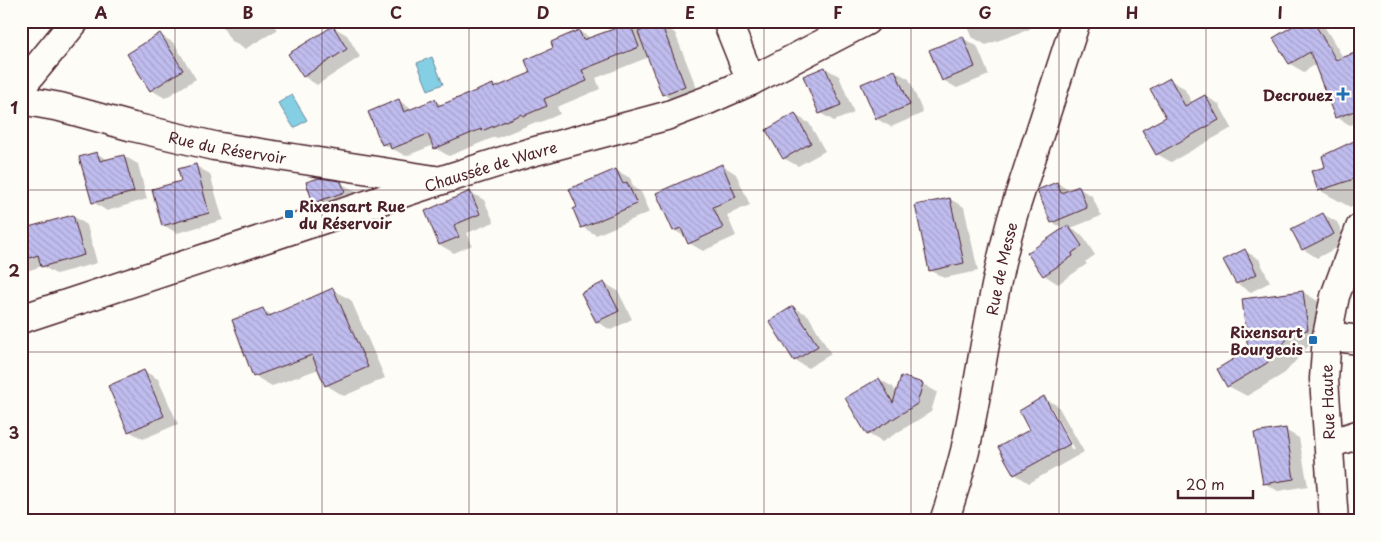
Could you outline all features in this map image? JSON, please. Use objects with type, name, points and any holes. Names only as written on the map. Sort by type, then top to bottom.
[{"type":"street","points":[[21,87],[75,21]]},
{"type":"street","points":[[728,21],[751,81]]},
{"type":"street","name":"Chaussée de Wavre","points":[[21,319],[439,181],[528,153],[666,116],[751,81],[866,21]]},
{"type":"street","name":"Rue de Messe","points":[[944,521],[964,452],[991,307],[1006,239],[1076,21]]},
{"type":"street","name":"Rue du Réservoir","points":[[21,100],[60,107],[214,146],[439,181]]},
{"type":"street","name":"Rue Haute","points":[[1334,521],[1324,380],[1326,336],[1334,300],[1360,228]]},
{"type":"street","points":[[1326,336],[1360,340]]},
{"type":"street","points":[[1329,444],[1360,434]]},
{"type":"water","points":[[432,57],[443,84],[428,90],[417,63]]},
{"type":"water","points":[[292,95],[307,120],[294,128],[278,103]]},
{"type":"building","points":[[1298,21],[1313,21],[1336,60],[1360,51],[1360,109],[1335,118],[1310,52],[1289,64],[1273,38],[1298,23]]},
{"type":"building","points":[[630,23],[639,47],[582,70],[587,81],[544,99],[547,106],[523,116],[522,114],[482,131],[481,129],[434,149],[428,134],[391,149],[389,142],[382,145],[368,112],[399,99],[404,112],[435,99],[438,106],[493,84],[494,88],[530,73],[525,60],[553,48],[551,42],[579,30],[583,40]]},
{"type":"building","points":[[661,23],[685,86],[662,95],[638,32]]},
{"type":"building","points":[[333,26],[347,49],[303,77],[288,54]]},
{"type":"building","points":[[160,33],[183,70],[150,91],[127,54]]},
{"type":"building","points":[[963,36],[975,67],[942,81],[929,50]]},
{"type":"building","points":[[825,67],[841,105],[819,114],[803,76]]},
{"type":"building","points":[[895,70],[910,105],[876,119],[861,84]]},
{"type":"building","points":[[1170,78],[1185,106],[1205,95],[1219,120],[1156,155],[1142,130],[1166,117],[1150,89]]},
{"type":"building","points":[[795,113],[811,143],[783,159],[766,130]]},
{"type":"building","points":[[1354,141],[1360,153],[1360,168],[1357,178],[1318,191],[1311,171],[1325,167],[1322,156]]},
{"type":"building","points":[[97,152],[100,161],[124,155],[134,192],[92,203],[79,157]]},
{"type":"building","points":[[196,164],[209,213],[162,226],[152,189],[181,181],[178,169]]},
{"type":"building","points":[[722,164],[736,197],[713,207],[723,228],[688,244],[681,228],[673,231],[656,193]]},
{"type":"building","points":[[616,169],[623,184],[627,182],[637,204],[581,228],[573,209],[577,207],[569,189]]},
{"type":"building","points":[[319,178],[341,181],[345,192],[313,203],[306,182]]},
{"type":"building","points":[[1057,182],[1061,193],[1079,186],[1087,208],[1051,223],[1037,190]]},
{"type":"building","points":[[470,191],[480,214],[454,225],[459,237],[439,245],[425,211]]},
{"type":"building","points":[[950,198],[964,263],[929,271],[915,205]]},
{"type":"building","points":[[1323,213],[1334,234],[1302,250],[1291,229]]},
{"type":"building","points":[[73,215],[84,255],[41,267],[38,255],[21,261],[21,229]]},
{"type":"building","points":[[1068,225],[1082,246],[1072,253],[1073,256],[1043,276],[1027,253]]},
{"type":"building","points":[[1245,249],[1257,274],[1236,284],[1223,260]]},
{"type":"building","points":[[604,282],[619,311],[596,322],[581,293]]},
{"type":"building","points":[[333,288],[368,367],[325,386],[312,355],[253,377],[232,320],[263,308],[267,317]]},
{"type":"building","points":[[1303,291],[1308,330],[1293,332],[1267,363],[1227,387],[1217,369],[1248,350],[1242,299]]},
{"type":"building","points":[[793,306],[818,346],[794,361],[769,321]]},
{"type":"building","points":[[144,370],[164,416],[128,432],[108,386]]},
{"type":"building","points":[[901,376],[923,383],[917,404],[867,435],[845,398],[879,378],[893,403]]},
{"type":"building","points":[[1044,396],[1070,444],[1014,475],[998,447],[1029,430],[1019,411]]},
{"type":"building","points":[[1286,428],[1294,479],[1263,484],[1254,433]]},
{"type":"place","name":"Decrouez","points":[[1343,94]]},
{"type":"place","name":"Rixensart Rue du Réservoir","points":[[289,214]]},
{"type":"place","name":"Rixensart Bourgeois","points":[[1313,340]]}]
